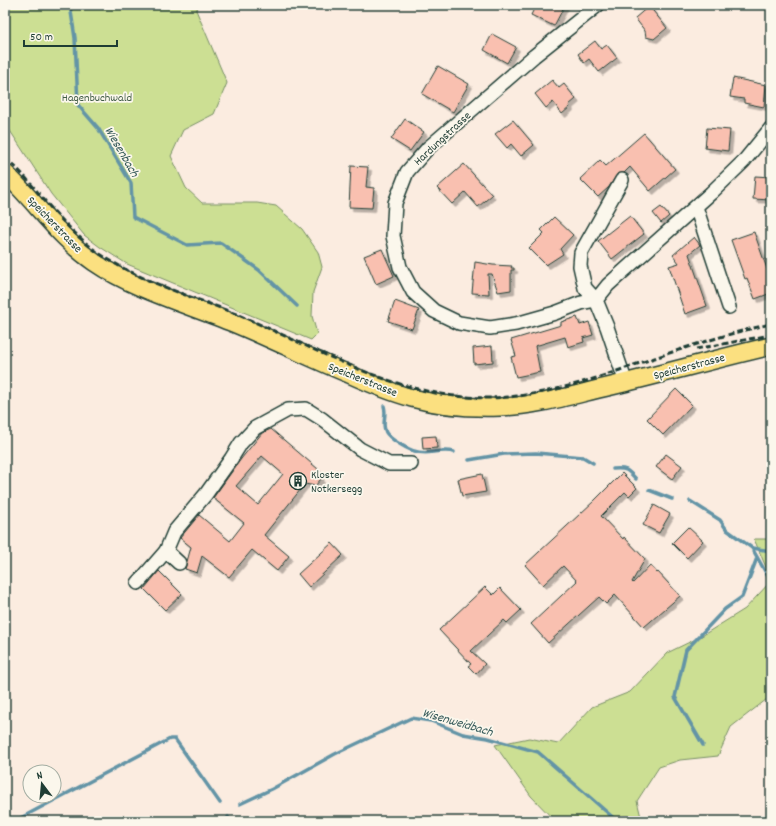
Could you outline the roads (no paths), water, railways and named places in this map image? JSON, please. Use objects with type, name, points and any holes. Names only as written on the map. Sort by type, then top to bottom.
[{"type":"main road","name":"Speicherstrasse","points":[[5,173],[15,182],[65,239],[95,263],[112,273],[142,287],[248,329],[333,368],[411,398],[452,406],[470,407],[502,407],[559,399],[626,383],[710,360],[771,346]]},
{"type":"street","name":"Hardungstrasse","points":[[596,300],[581,303],[555,313],[516,324],[490,328],[459,323],[434,311],[413,292],[400,267],[393,236],[395,202],[407,172],[428,148],[534,56],[598,5]]},
{"type":"street","points":[[596,300],[608,284],[696,207],[744,161],[771,128]]},
{"type":"street","points":[[622,180],[581,253],[580,266],[585,288],[596,300],[626,383]]},
{"type":"street","points":[[696,207],[729,307]]},
{"type":"street","points":[[138,583],[166,551],[174,532],[206,494],[231,460],[241,443],[255,428],[288,410],[306,408],[360,449],[389,464],[411,464]]},
{"type":"street","points":[[166,551],[179,563]]},
{"type":"waterway","name":"Wiesenbach","points":[[70,5],[75,38],[78,105],[98,128],[131,183],[133,217],[187,245],[221,243],[259,270],[297,306]]},
{"type":"waterway","points":[[384,406],[384,427],[389,436],[395,441],[408,449],[422,453],[441,451],[454,452]]},
{"type":"waterway","points":[[469,460],[504,454],[536,453],[583,457],[593,463]]},
{"type":"waterway","points":[[613,469],[626,470],[636,479]]},
{"type":"waterway","points":[[649,490],[672,499]]},
{"type":"waterway","points":[[690,501],[720,520],[727,530],[752,548],[771,551]]},
{"type":"waterway","points":[[752,548],[771,582]]},
{"type":"waterway","points":[[703,745],[675,697],[686,650],[725,609],[742,597],[757,558]]},
{"type":"waterway","name":"Wisenweidbach","points":[[240,804],[272,789],[335,754],[411,718],[431,721],[463,734],[488,738],[538,752],[617,821]]},
{"type":"waterway","points":[[15,821],[170,739],[175,739],[220,803]]},
{"type":"waterway","points":[[228,817],[230,821]]},
{"type":"railway","points":[[5,158],[24,175],[62,221],[74,232],[100,254],[132,273],[166,288],[236,314],[338,361],[407,386],[443,394],[480,398],[518,396],[548,391],[593,379],[720,337],[771,324]]},
{"type":"railway","points":[[696,349],[771,335]]},
{"type":"place","name":"Kloster Notkersegg","points":[[298,481]]},
{"type":"park label","name":"Hagenbuchwald","points":[[97,97]]}]
